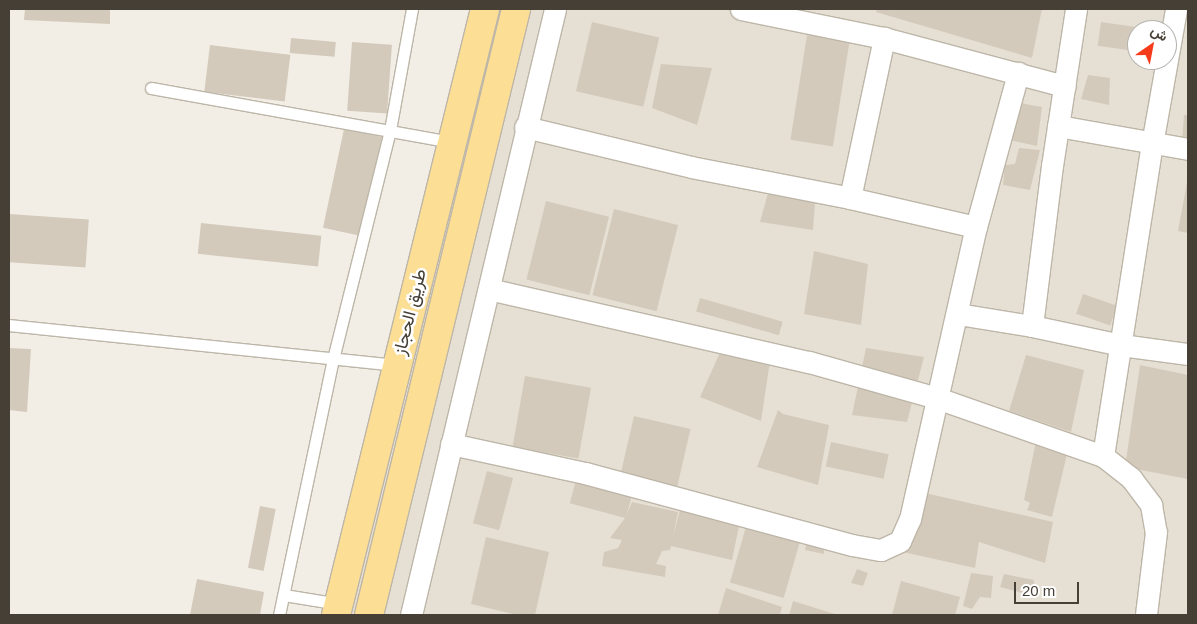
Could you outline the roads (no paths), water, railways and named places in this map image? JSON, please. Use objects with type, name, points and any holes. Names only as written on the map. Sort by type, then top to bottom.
[{"type":"main road","name":"طريق الحجاز","points":[[337,610],[485,9]]},
{"type":"main road","name":"طريق الحجاز","points":[[369,615],[516,9]]},
{"type":"street","points":[[414,615],[525,127],[555,9]]},
{"type":"street","points":[[741,9],[884,38],[1065,86]]},
{"type":"street","points":[[1032,326],[1058,126],[1076,9]]},
{"type":"street","points":[[1103,456],[1152,144],[1176,9]]},
{"type":"street","points":[[850,198],[884,38]]},
{"type":"street","points":[[452,444],[586,473],[852,545],[881,550],[900,541],[910,519],[958,314],[976,227],[1018,73]]},
{"type":"street","points":[[1058,126],[1188,149]]},
{"type":"street","points":[[525,127],[691,167],[850,198],[976,227]]},
{"type":"street","points":[[489,289],[741,345],[937,398],[1103,456],[1131,478],[1151,505],[1156,532],[1146,615]]},
{"type":"street","points":[[958,314],[1032,326],[1121,345],[1188,354]]},
{"type":"lane","points":[[279,615],[333,360],[390,130],[412,9]]},
{"type":"lane","points":[[151,88],[452,142]]},
{"type":"lane","points":[[9,325],[333,360],[396,365]]},
{"type":"lane","points":[[284,594],[337,610]]}]
